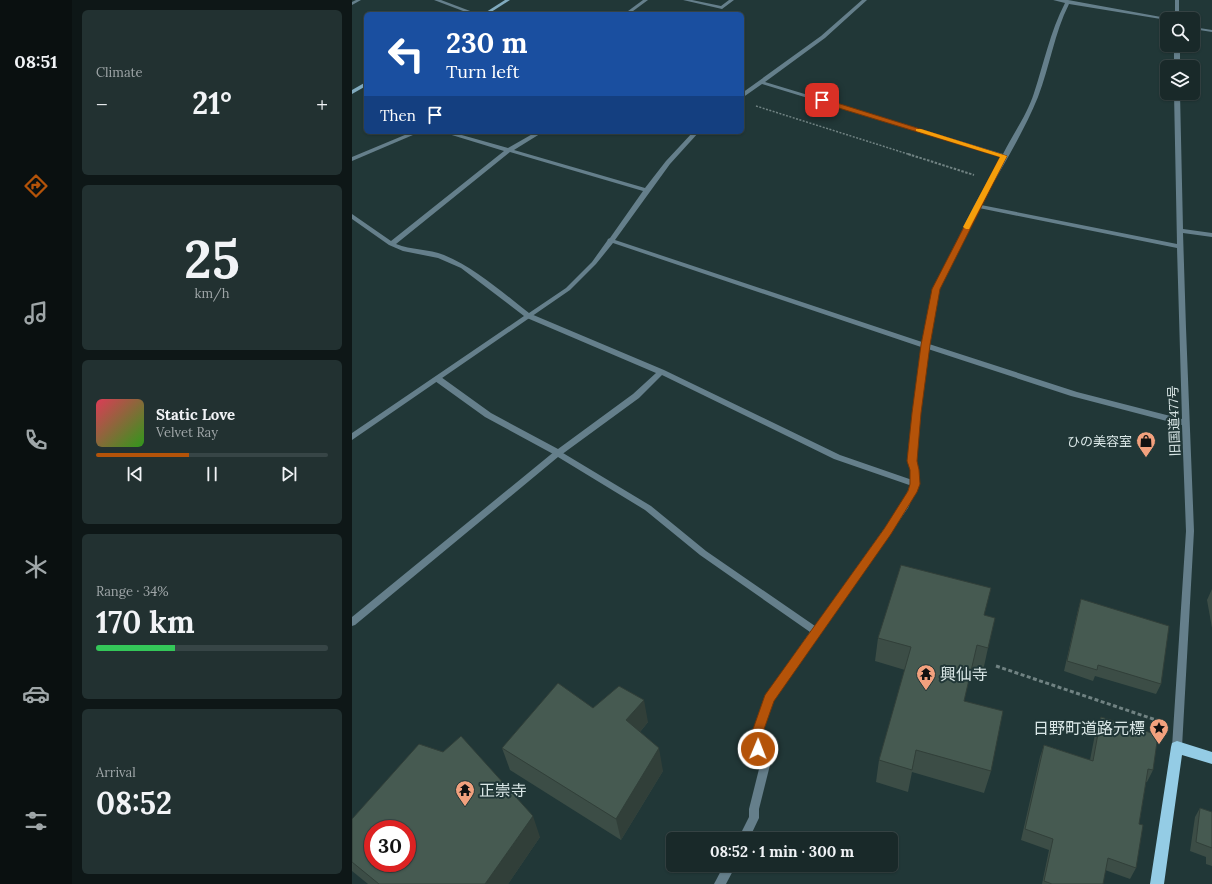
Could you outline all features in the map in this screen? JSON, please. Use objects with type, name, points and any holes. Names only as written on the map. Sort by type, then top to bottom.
[{"type":"main road","points":[[1157,884],[1177,747],[1212,758]]},
{"type":"street","points":[[352,4],[359,0]]},
{"type":"street","points":[[436,0],[470,12]]},
{"type":"street","points":[[488,12],[508,0]]},
{"type":"street","points":[[629,12],[646,0]]},
{"type":"street","points":[[685,0],[722,8],[732,0]]},
{"type":"street","points":[[744,94],[823,37],[865,0]]},
{"type":"street","points":[[1055,0],[1160,17]]},
{"type":"street","points":[[1177,0],[1177,12]]},
{"type":"street","points":[[747,832],[754,818],[754,809],[765,765],[758,749],[758,732],[769,698],[905,506],[915,484],[915,470],[912,461],[913,442],[925,345],[936,289],[990,181],[1028,113],[1036,95],[1058,21],[1066,1]]},
{"type":"street","points":[[1200,29],[1212,31]]},
{"type":"street","points":[[761,82],[1004,156]]},
{"type":"street","points":[[352,92],[364,85]]},
{"type":"street","points":[[744,90],[748,91]]},
{"type":"street","name":"旧国道477号","points":[[1176,100],[1190,531],[1177,747]]},
{"type":"street","points":[[352,158],[412,134]]},
{"type":"street","points":[[452,134],[646,190]]},
{"type":"street","points":[[391,244],[508,150],[536,134]]},
{"type":"street","points":[[352,437],[568,289],[594,263],[646,190],[674,155],[694,134]]},
{"type":"street","points":[[977,206],[1108,234],[1180,247]]},
{"type":"street","points":[[352,216],[391,244],[403,249],[440,256],[463,268],[529,316],[661,372],[837,457],[915,484]]},
{"type":"street","points":[[1180,231],[1212,235]]},
{"type":"street","points":[[610,240],[858,324],[1087,398],[1186,423]]},
{"type":"street","points":[[352,622],[558,453],[636,396],[661,372]]},
{"type":"street","points":[[438,379],[488,415],[558,453],[648,508],[703,553],[817,632]]},
{"type":"street","points":[[720,884],[726,872]]},
{"type":"path","points":[[749,104],[822,126],[990,181]]},
{"type":"path","points":[[996,666],[1162,722]]},
{"type":"building","name":"興仙寺","points":[[901,565],[991,588],[984,615],[995,618],[988,648],[977,645],[964,701],[1003,711],[991,771],[916,750],[912,770],[879,760],[911,647],[878,638]]},
{"type":"building","points":[[1081,599],[1169,626],[1161,684],[1098,665],[1097,670],[1067,661]]},
{"type":"building","points":[[558,683],[593,708],[619,686],[644,700],[626,720],[659,748],[616,819],[502,748]]},
{"type":"building","points":[[1101,717],[1158,735],[1153,770],[1148,769],[1139,824],[1143,825],[1136,868],[1108,858],[1103,884],[1052,884],[1044,881],[1053,839],[1025,829],[1044,745],[1093,761]]},
{"type":"building","points":[[461,736],[533,816],[485,884],[379,884],[364,872],[416,872],[416,820],[364,820],[364,872],[352,862],[352,819],[419,744],[443,752]]},
{"type":"building","points":[[1200,808],[1212,812],[1212,848],[1196,842]]},
{"type":"slow traffic","points":[[918,130],[1004,156],[966,227]]},
{"type":"place","name":"ひの美容室","points":[[1146,458]]},
{"type":"place","name":"興仙寺","points":[[926,691]]},
{"type":"place","name":"日野町道路元標","points":[[1159,745]]},
{"type":"place","name":"正崇寺","points":[[465,807]]},
{"type":"route","points":[[758,749],[758,732],[769,698],[905,506],[912,492],[915,484],[915,470],[912,461],[916,413],[925,345],[936,289],[977,206],[1004,156],[822,100]]}]
